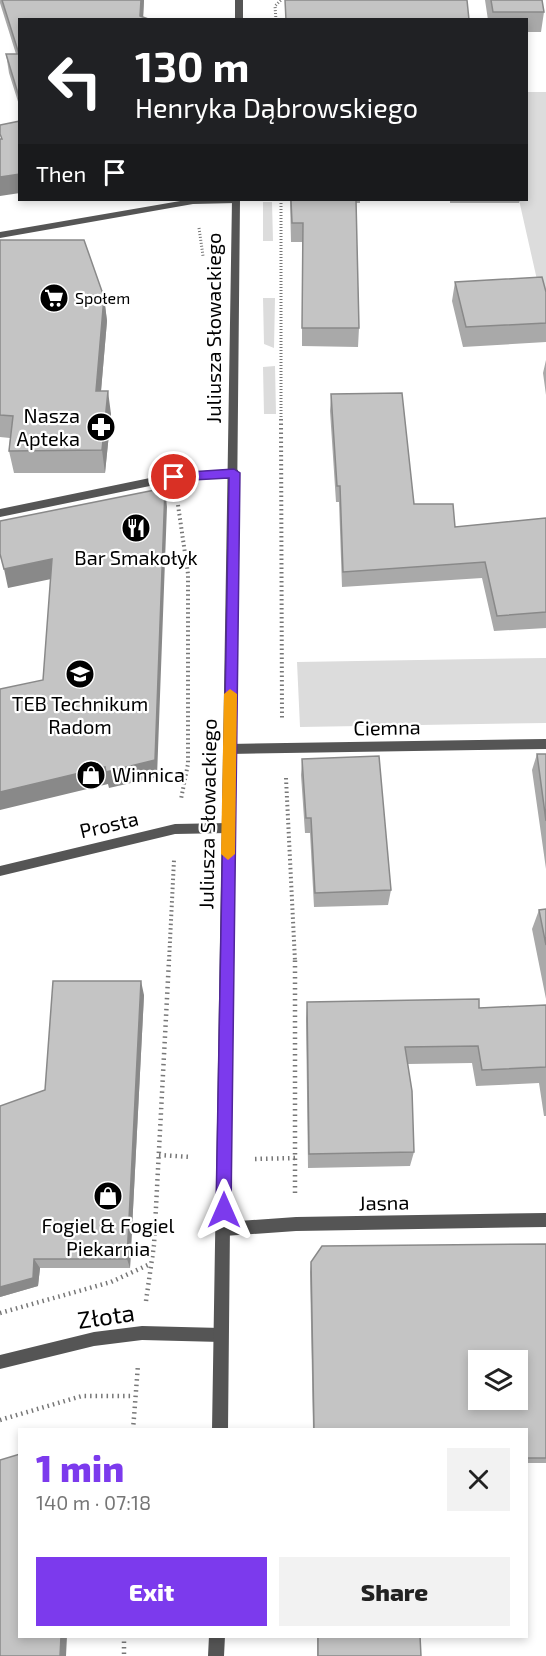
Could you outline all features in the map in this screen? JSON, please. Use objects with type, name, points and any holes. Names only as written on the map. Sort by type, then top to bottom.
[{"type":"street","points":[[239,0],[239,18]]},
{"type":"street","points":[[0,236],[193,201]]},
{"type":"street","name":"Juliusza Słowackiego","points":[[220,1428],[236,201]]},
{"type":"street","points":[[0,513],[174,477],[234,473]]},
{"type":"street","name":"Ciemna","points":[[230,749],[546,744]]},
{"type":"street","name":"Prosta","points":[[0,871],[175,829],[228,828]]},
{"type":"street","name":"Jasna","points":[[224,1228],[296,1224],[546,1220]]},
{"type":"street","name":"Złota","points":[[0,1362],[94,1339],[142,1334],[221,1335]]},
{"type":"street","points":[[216,1656],[217,1638]]},
{"type":"path","points":[[276,18],[275,6],[281,0]]},
{"type":"path","points":[[281,201],[282,731],[286,749],[296,981],[295,1197]]},
{"type":"path","points":[[133,1428],[134,1396],[150,1264],[158,1167],[175,829],[188,764]]},
{"type":"path","points":[[0,1313],[111,1282],[150,1264]]},
{"type":"path","points":[[0,1420],[83,1394],[108,1392],[134,1396]]},
{"type":"path","points":[[124,1638],[124,1656]]},
{"type":"shaded area","points":[[528,92],[546,92],[546,302],[542,302],[519,201],[528,201]]},
{"type":"shaded area","points":[[263,202],[272,202],[273,241],[263,241]]},
{"type":"shaded area","points":[[263,298],[275,298],[274,348],[264,344]]},
{"type":"shaded area","points":[[275,366],[276,414],[264,414],[263,367]]},
{"type":"shaded area","points":[[546,658],[546,723],[300,727],[297,662]]},
{"type":"building","points":[[2,0],[141,0],[140,16],[146,18],[18,18],[18,51]]},
{"type":"building","points":[[285,0],[467,0],[469,18],[286,18]]},
{"type":"building","points":[[491,0],[542,0],[544,12],[493,12]]},
{"type":"building","points":[[6,54],[18,54],[18,93]]},
{"type":"building","points":[[18,121],[18,174],[0,177],[0,139],[2,139],[0,125]]},
{"type":"building","points":[[291,201],[356,201],[359,328],[302,328],[303,223],[292,223]]},
{"type":"building","name":"Społem","points":[[0,240],[84,240],[104,297],[96,391],[108,391],[102,450],[9,451],[13,416],[0,415]]},
{"type":"building","points":[[542,277],[546,292],[546,323],[466,327],[455,282]]},
{"type":"building","points":[[402,393],[414,504],[453,504],[455,527],[546,518],[546,612],[497,616],[485,562],[343,572],[340,486],[337,486],[331,394]]},
{"type":"building","points":[[165,488],[155,760],[106,772],[105,767],[0,792],[0,689],[43,680],[52,559],[4,569],[0,554],[0,521]]},
{"type":"building","points":[[537,754],[546,754],[546,821]]},
{"type":"building","points":[[379,756],[391,890],[315,893],[311,818],[306,818],[302,759]]},
{"type":"building","points":[[546,909],[546,945],[539,910]]},
{"type":"building","points":[[53,981],[141,981],[127,1259],[34,1259],[33,1278],[0,1287],[0,1106],[45,1090]]},
{"type":"building","points":[[479,999],[479,1008],[546,1005],[546,1067],[482,1070],[478,1046],[405,1047],[412,1091],[414,1152],[309,1154],[307,1002]]},
{"type":"building","points":[[546,1244],[546,1458],[528,1458],[528,1428],[314,1428],[311,1262],[322,1246]]},
{"type":"building","points":[[18,1455],[18,1638],[61,1638],[60,1656],[0,1656],[0,1460]]},
{"type":"building","points":[[318,1638],[420,1638],[421,1656],[318,1656]]},
{"type":"slow traffic","points":[[228,854],[230,694]]},
{"type":"place","name":"Społem","points":[[54,298]]},
{"type":"place","name":"Nasza Apteka","points":[[101,427]]},
{"type":"place","name":"Bar Smakołyk","points":[[136,528]]},
{"type":"place","name":"TEB Technikum Radom","points":[[80,674]]},
{"type":"place","name":"Winnica","points":[[91,775]]},
{"type":"place","name":"Fogiel & Fogiel Piekarnia","points":[[108,1196]]},
{"type":"route","points":[[174,477],[234,473],[224,1210]]}]
